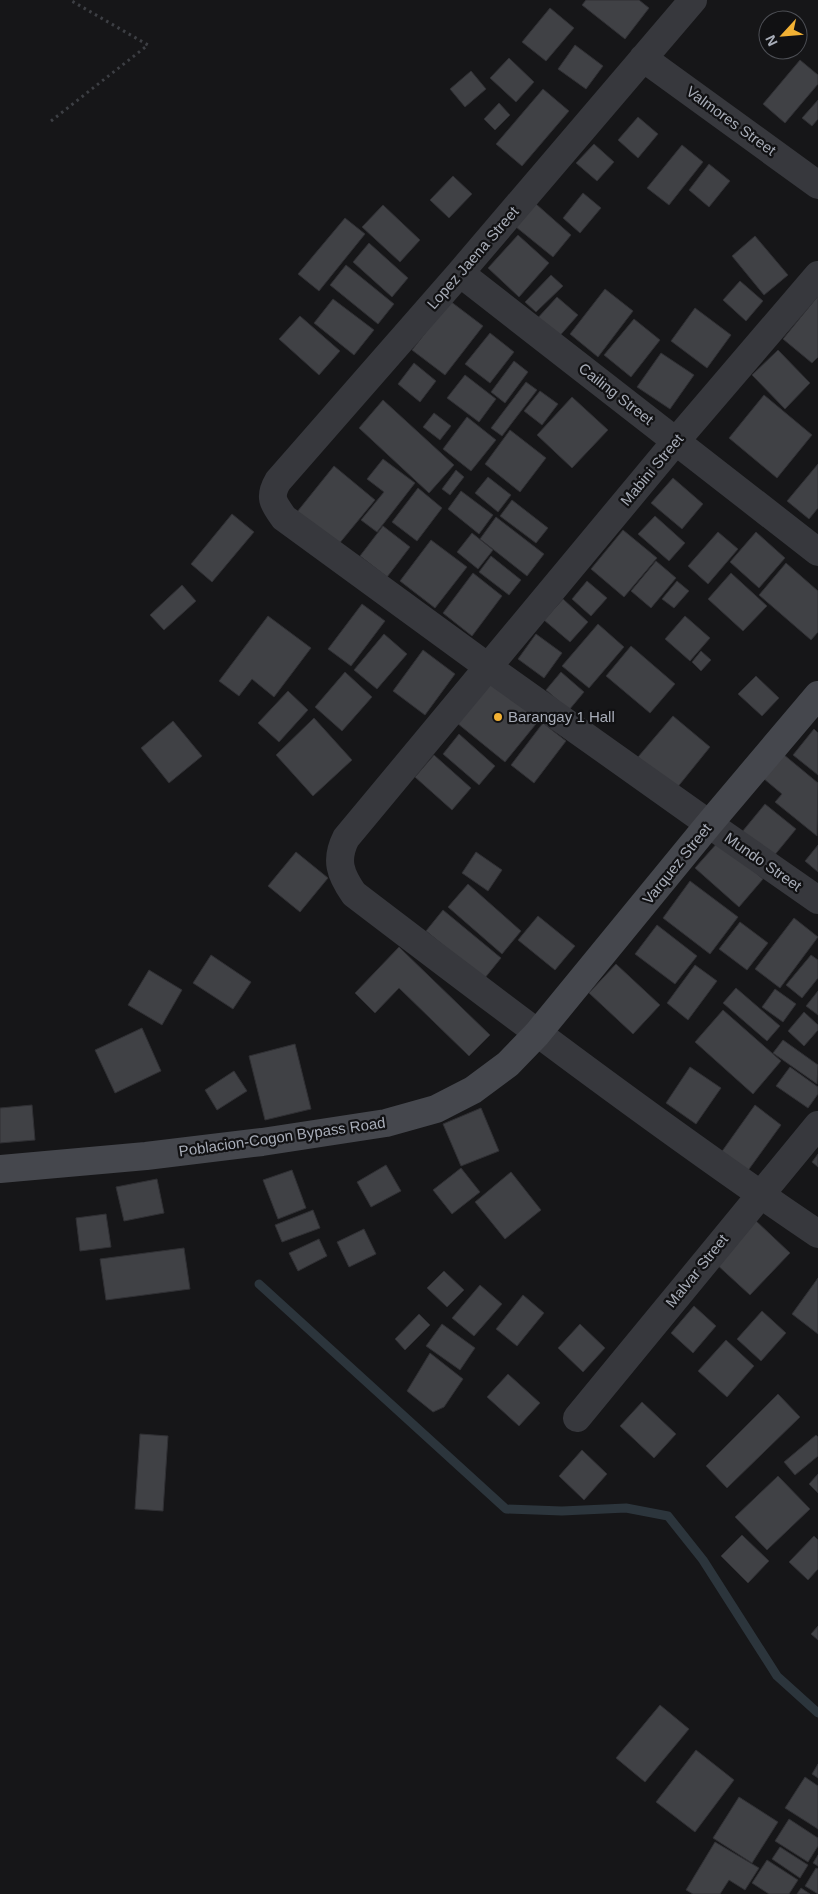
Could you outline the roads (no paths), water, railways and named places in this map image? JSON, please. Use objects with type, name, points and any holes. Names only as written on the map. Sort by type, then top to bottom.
[{"type":"main road","name":"Varquez Street","points":[[537,1034],[709,824],[818,695]]},
{"type":"main road","name":"Poblacion-Cogon Bypass Road","points":[[0,1169],[156,1155],[262,1142],[386,1123],[436,1109],[473,1090],[508,1064],[537,1034]]},
{"type":"street","name":"Lopez Jaena Street","points":[[284,518],[272,499],[273,489],[278,481],[460,273],[693,0]]},
{"type":"street","name":"Valmores Street","points":[[643,58],[818,185]]},
{"type":"street","name":"Cailing Street","points":[[460,273],[818,552]]},
{"type":"street","name":"Mabini Street","points":[[818,275],[676,441],[488,667],[346,838],[339,851],[340,866],[345,881],[354,894],[537,1034],[760,1195],[818,1234]]},
{"type":"street","name":"Mundo Street","points":[[284,518],[488,667],[818,900]]},
{"type":"street","name":"Malvar Street","points":[[577,1418],[818,1126]]},
{"type":"waterway","points":[[259,1284],[506,1509],[562,1511],[626,1508],[668,1516],[703,1560],[777,1676],[818,1713]]},
{"type":"place","name":"Barangay 1 Hall","points":[[498,717]]}]
